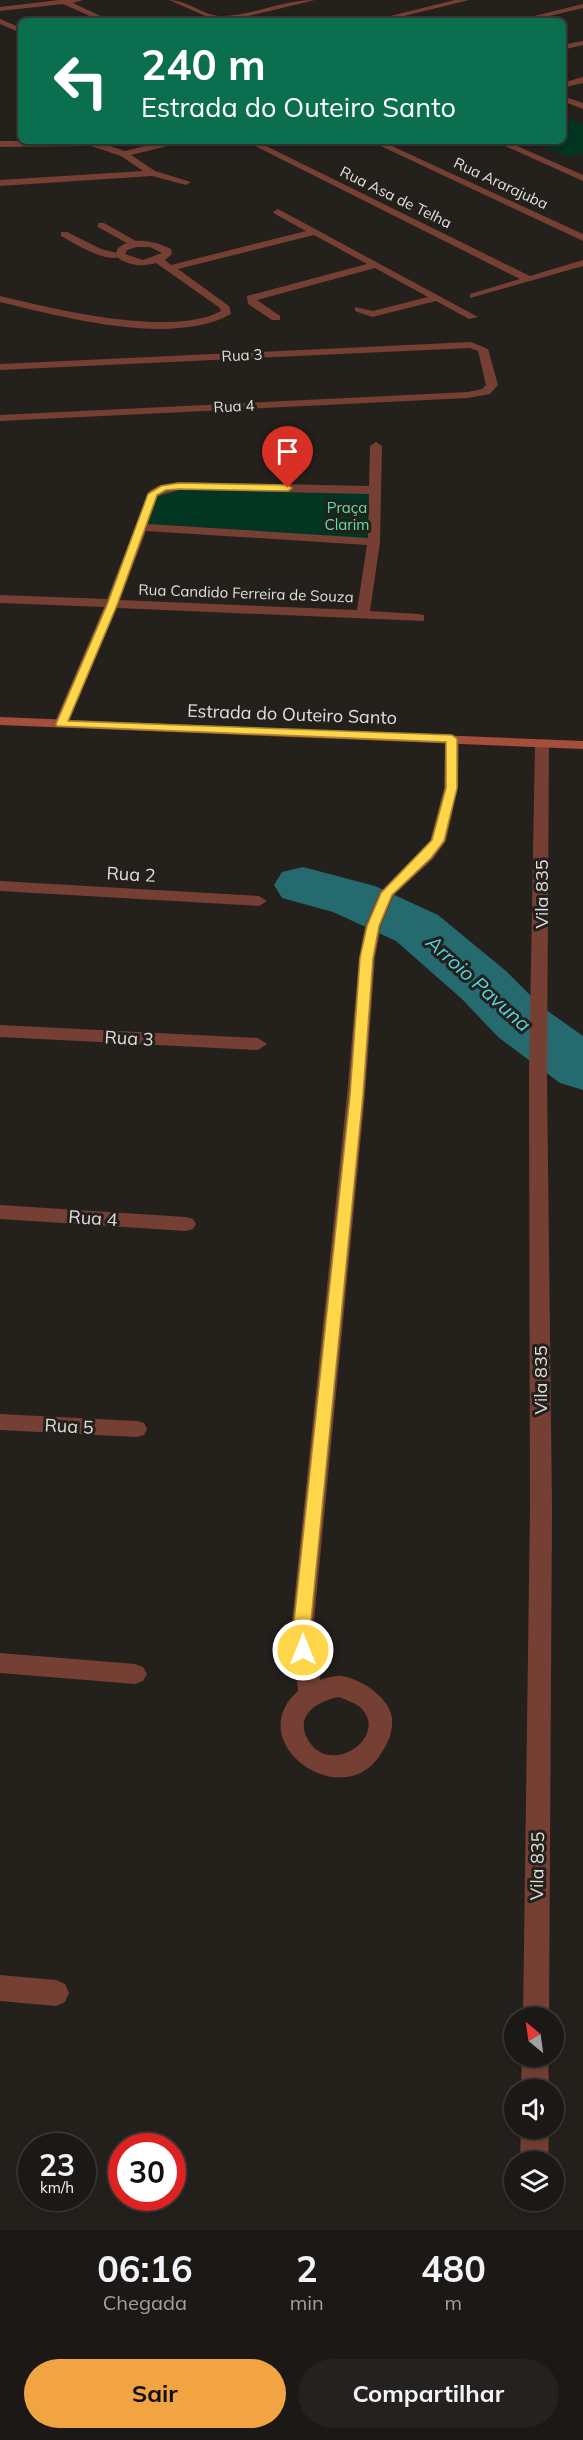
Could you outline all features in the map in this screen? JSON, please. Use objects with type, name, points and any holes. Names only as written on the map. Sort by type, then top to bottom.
[{"type":"street","points":[[0,9],[79,0]]},
{"type":"street","points":[[173,0],[217,18]]},
{"type":"street","points":[[231,18],[311,0]]},
{"type":"street","points":[[387,18],[465,0]]},
{"type":"street","points":[[64,2],[100,18]]},
{"type":"street","points":[[531,18],[583,6]]},
{"type":"street","points":[[0,21],[18,30]]},
{"type":"street","points":[[566,47],[583,43]]},
{"type":"street","points":[[566,85],[583,80]]},
{"type":"street","points":[[566,100],[583,106]]},
{"type":"street","points":[[0,144],[18,144]]},
{"type":"street","points":[[95,144],[124,153],[152,173]]},
{"type":"street","points":[[124,153],[165,144]]},
{"type":"street","name":"Rua Asa de Telha","points":[[255,144],[529,279]]},
{"type":"street","name":"Rua Ararajuba","points":[[380,144],[583,238]]},
{"type":"street","points":[[505,144],[582,176]]},
{"type":"street","points":[[0,183],[152,173],[186,182]]},
{"type":"street","points":[[278,212],[472,317]]},
{"type":"street","points":[[101,225],[136,244]]},
{"type":"street","points":[[170,268],[315,232]]},
{"type":"street","points":[[64,234],[98,252],[120,255],[134,262],[158,260],[167,254],[164,248],[152,244],[136,244],[123,249],[120,255]]},
{"type":"street","points":[[0,299],[93,318],[149,324],[213,321],[227,312],[224,306],[158,260]]},
{"type":"street","points":[[474,296],[583,263]]},
{"type":"street","points":[[276,318],[252,302],[251,298],[376,265]]},
{"type":"street","points":[[359,309],[372,314],[436,298]]},
{"type":"street","name":"Rua 3","points":[[0,367],[463,345],[483,349],[491,389],[468,395]]},
{"type":"street","name":"Rua 4","points":[[0,418],[468,395]]},
{"type":"street","points":[[363,614],[374,542],[376,446]]},
{"type":"street","points":[[61,724],[112,605],[153,494],[164,488],[374,490]]},
{"type":"street","points":[[140,527],[374,542]]},
{"type":"street","name":"Rua Candido Ferreira de Souza","points":[[0,599],[419,618]]},
{"type":"street","name":"Estrada do Outeiro Santo","points":[[0,721],[583,745]]},
{"type":"street","points":[[310,1693],[302,1631],[356,1095],[367,958],[373,926],[387,893],[427,856],[438,841],[451,788],[452,739]]},
{"type":"street","name":"Vila 835","points":[[536,2007],[541,1509],[538,1076],[542,742]]},
{"type":"street","name":"Rua 2","points":[[0,886],[259,901]]},
{"type":"street","name":"Rua 3","points":[[0,1031],[258,1044]]},
{"type":"street","name":"Rua 4","points":[[0,1212],[186,1224]]},
{"type":"street","name":"Rua 5","points":[[0,1422],[137,1429]]},
{"type":"street","points":[[0,1663],[135,1674]]},
{"type":"street","points":[[0,1988],[56,1993]]},
{"type":"green space","points":[[566,118],[583,125],[583,153],[569,157],[540,144],[566,144]]},
{"type":"green space","name":"Praça Clarim","points":[[158,490],[374,490],[374,542],[140,527]]},
{"type":"waterway","name":"Arroio Pavuna","points":[[303,885],[354,899],[417,928],[484,985],[520,1022],[583,1068]]},
{"type":"route","points":[[288,488],[179,486],[164,488],[153,494],[148,501],[112,605],[61,724],[452,739],[451,788],[438,841],[427,856],[387,893],[373,926],[367,958],[356,1095],[302,1631],[303,1650]]}]
